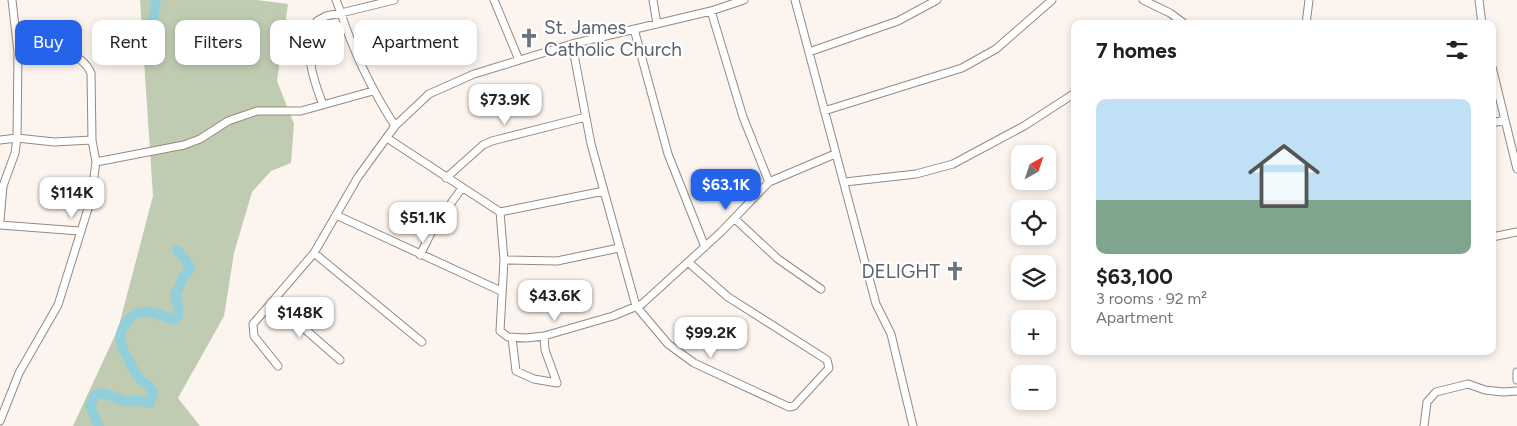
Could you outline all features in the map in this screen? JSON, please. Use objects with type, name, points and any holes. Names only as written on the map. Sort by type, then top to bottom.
[{"type":"street","points":[[12,0],[15,26]]},
{"type":"street","points":[[336,0],[351,44],[373,91],[395,126]]},
{"type":"street","points":[[323,105],[313,79],[310,60],[311,40],[317,22],[326,16],[394,0]]},
{"type":"street","points":[[494,0],[519,60]]},
{"type":"street","points":[[653,0],[657,24]]},
{"type":"street","points":[[278,366],[254,336],[253,324],[274,302],[314,253],[358,178],[395,126],[429,94],[448,83],[572,44],[711,11],[742,0]]},
{"type":"street","points":[[796,0],[876,304],[891,334],[913,426]]},
{"type":"street","points":[[809,52],[898,21],[937,0]]},
{"type":"street","points":[[824,111],[962,68],[996,49],[1052,0]]},
{"type":"street","points":[[1143,0],[1170,13],[1180,20]]},
{"type":"street","points":[[1306,20],[1309,0]]},
{"type":"street","points":[[1479,0],[1482,20]]},
{"type":"street","points":[[711,11],[743,118],[768,182]]},
{"type":"street","points":[[634,29],[668,154],[705,247]]},
{"type":"street","points":[[572,44],[586,117],[604,191],[636,306],[668,344],[694,363],[789,407],[794,406],[829,368],[827,360],[728,297],[688,262]]},
{"type":"street","points":[[0,421],[19,374],[58,305],[91,199],[96,162],[92,140],[91,73],[87,64],[82,61]]},
{"type":"street","points":[[0,220],[3,186],[15,153],[17,138],[18,65]]},
{"type":"street","points":[[1496,83],[1517,169]]},
{"type":"street","points":[[96,162],[184,145],[200,139],[228,121],[257,112],[301,111],[373,91]]},
{"type":"street","points":[[845,182],[916,174],[953,164],[1008,135],[1071,96]]},
{"type":"street","points":[[446,178],[483,145],[492,141],[586,117]]},
{"type":"street","points":[[1496,122],[1505,120]]},
{"type":"street","points":[[0,140],[17,138],[54,142],[92,140]]},
{"type":"street","points":[[387,138],[500,212],[604,191]]},
{"type":"street","points":[[500,212],[504,260],[500,331],[504,336],[512,338],[544,336],[613,316],[645,302],[735,219],[768,182],[835,154]]},
{"type":"street","points":[[420,255],[434,227],[462,188]]},
{"type":"street","points":[[336,215],[501,291]]},
{"type":"street","points":[[735,219],[778,259],[821,289]]},
{"type":"street","points":[[0,225],[80,231]]},
{"type":"street","points":[[1496,236],[1517,232]]},
{"type":"street","points":[[504,260],[550,262],[619,248]]},
{"type":"street","points":[[314,253],[422,342]]},
{"type":"street","points":[[274,302],[340,360]]},
{"type":"street","points":[[512,338],[516,371],[534,379],[556,383],[545,350],[544,336]]},
{"type":"street","points":[[1517,372],[1517,380]]},
{"type":"street","points":[[1424,426],[1427,402],[1436,392],[1468,384],[1485,390],[1517,391]]},
{"type":"green space","points":[[140,0],[257,0],[288,4],[286,20],[270,20],[270,65],[279,65],[277,81],[294,124],[291,163],[271,171],[252,192],[234,253],[224,316],[178,398],[200,426],[73,426],[118,329],[153,196],[144,65],[165,65],[165,20],[141,20]]},
{"type":"waterway","points":[[153,20],[156,0]]},
{"type":"waterway","points":[[99,426],[90,406],[95,395],[102,393],[128,402],[134,400],[150,403],[153,392],[134,371],[122,346],[121,336],[128,320],[138,313],[150,312],[174,320],[178,314],[175,295],[184,276],[190,269],[186,260],[177,250]]},
{"type":"place","name":"St. James Catholic Church","points":[[529,38]]},
{"type":"place","name":"DELIGHT","points":[[955,271]]}]
